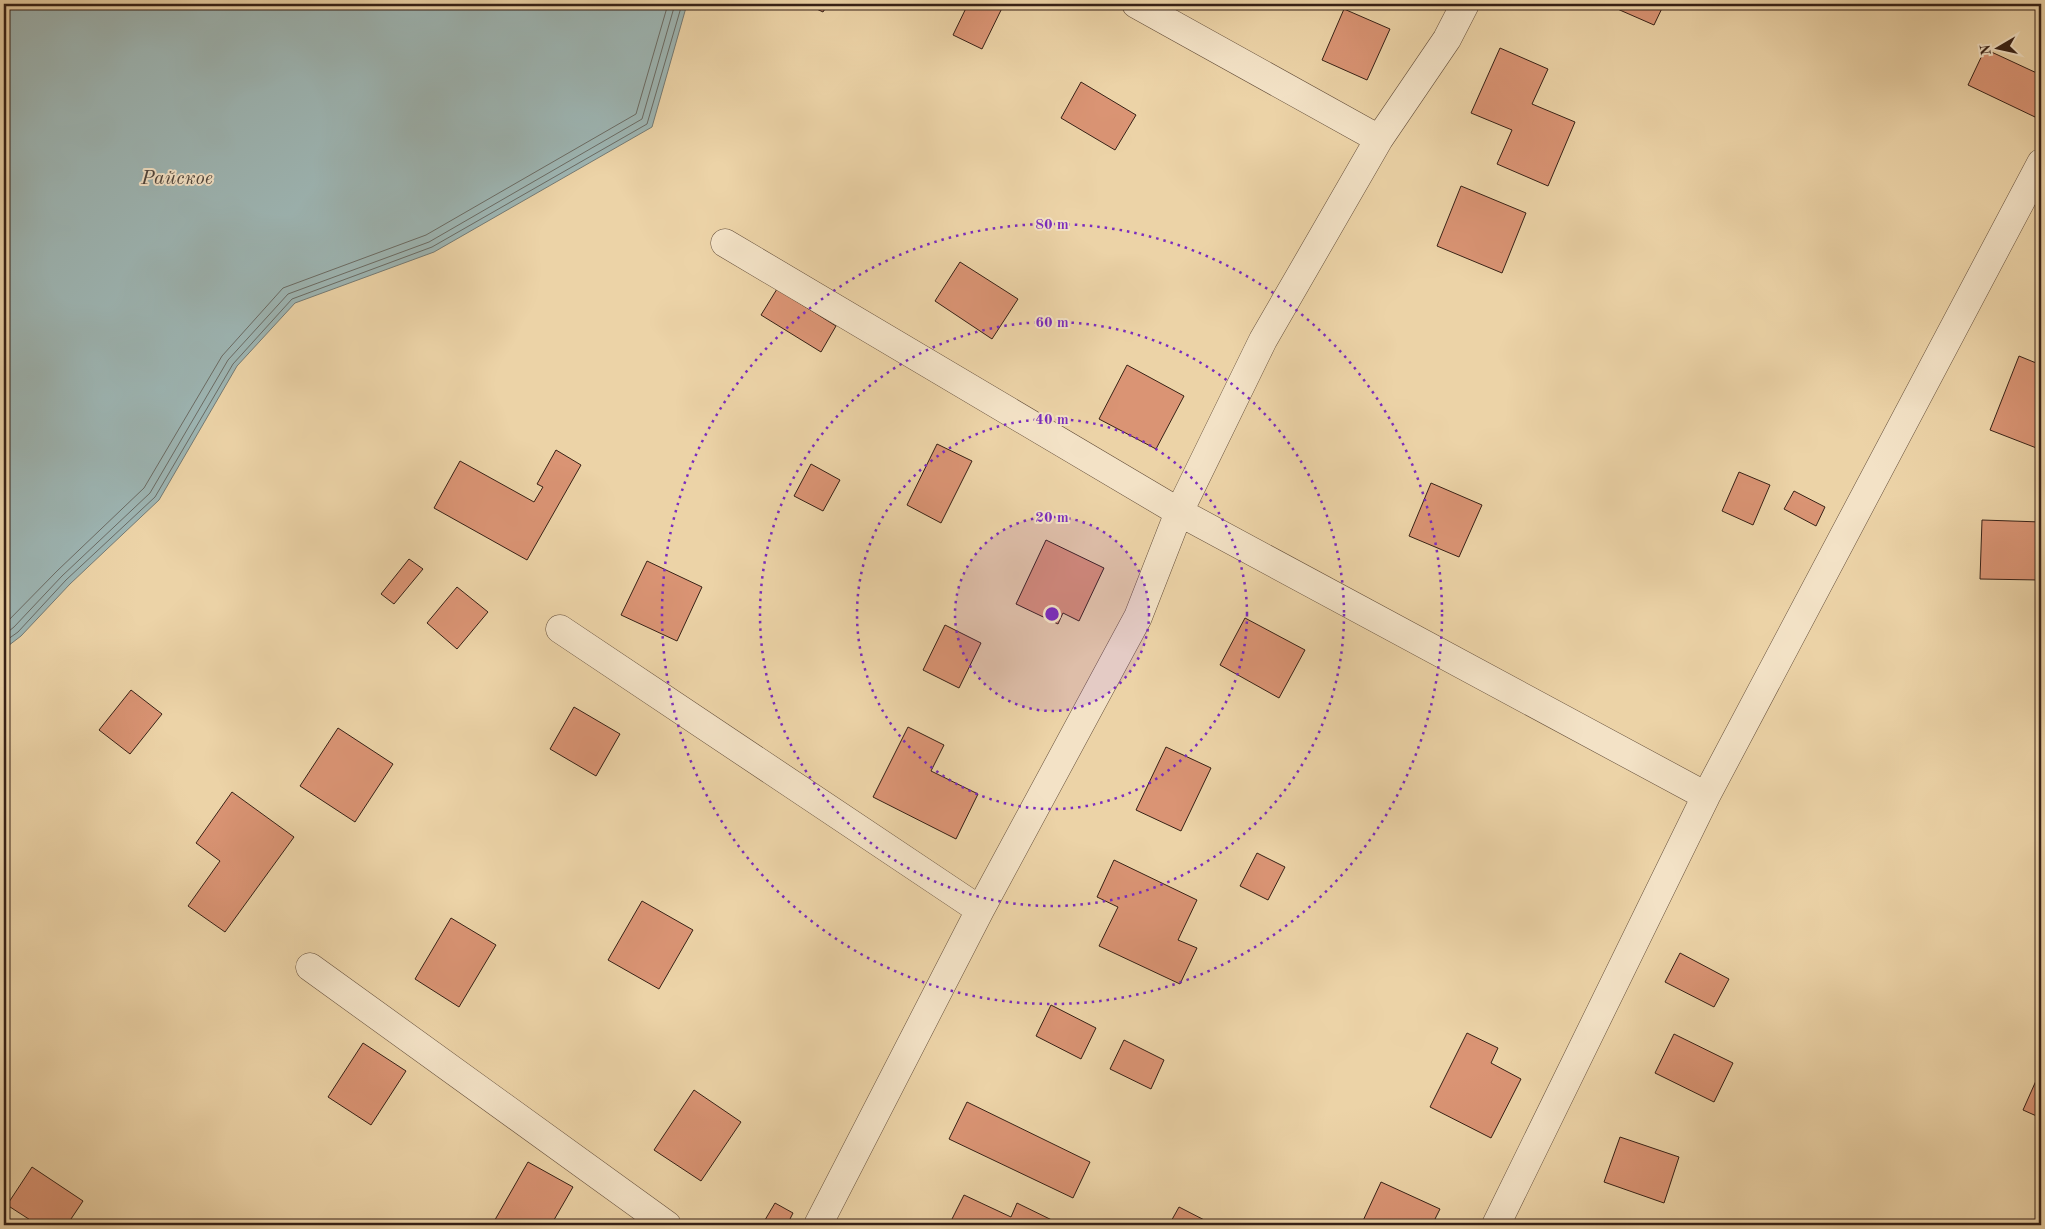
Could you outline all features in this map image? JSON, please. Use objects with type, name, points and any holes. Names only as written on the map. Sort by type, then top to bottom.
[{"type":"street","points":[[1136,4],[1380,139]]},
{"type":"street","points":[[818,1225],[980,910],[1138,617],[1178,512],[1263,340],[1380,139],[1447,39],[1465,4]]},
{"type":"street","points":[[1496,1225],[1706,796],[2041,163]]},
{"type":"street","points":[[725,243],[1178,512],[1706,796]]},
{"type":"street","points":[[560,629],[980,910]]},
{"type":"street","points":[[310,967],[667,1225]]},
{"type":"water","name":"Райское","points":[[4,4],[687,4],[652,127],[434,252],[295,303],[237,366],[159,500],[70,584],[21,636],[4,649]]},
{"type":"building","points":[[806,4],[828,4],[823,12]]},
{"type":"building","points":[[968,4],[1004,4],[982,49],[953,35]]},
{"type":"building","points":[[1606,4],[1664,4],[1654,25]]},
{"type":"building","points":[[1344,9],[1390,29],[1367,80],[1322,60]]},
{"type":"building","points":[[1500,48],[1548,69],[1532,104],[1575,122],[1548,186],[1497,164],[1512,130],[1471,113]]},
{"type":"building","points":[[1985,49],[2041,75],[2041,104],[2035,117],[1968,85]]},
{"type":"building","points":[[1081,82],[1136,115],[1115,150],[1061,118]]},
{"type":"building","points":[[1461,186],[1526,213],[1502,273],[1437,246]]},
{"type":"building","points":[[960,262],[1018,299],[992,339],[935,301]]},
{"type":"building","points":[[777,289],[836,326],[821,352],[761,315]]},
{"type":"building","points":[[2019,356],[2041,365],[2041,443],[2039,449],[1990,430]]},
{"type":"building","points":[[1127,365],[1184,396],[1156,449],[1099,419]]},
{"type":"building","points":[[937,444],[972,461],[941,523],[907,505]]},
{"type":"building","points":[[556,450],[581,465],[527,560],[434,508],[460,461],[534,502],[543,487],[537,484]]},
{"type":"building","points":[[811,464],[840,480],[823,511],[794,496]]},
{"type":"building","points":[[1739,472],[1770,485],[1753,525],[1722,511]]},
{"type":"building","points":[[1431,483],[1482,505],[1459,557],[1409,536]]},
{"type":"building","points":[[1794,491],[1825,507],[1816,526],[1784,509]]},
{"type":"building","points":[[1982,520],[2041,522],[2039,580],[1980,579]]},
{"type":"building","points":[[1046,540],[1104,568],[1079,621],[1063,613],[1058,624],[1016,604]]},
{"type":"building","points":[[409,559],[423,569],[394,604],[381,594]]},
{"type":"building","points":[[647,561],[702,587],[677,641],[621,615]]},
{"type":"building","points":[[457,587],[488,612],[457,649],[427,623]]},
{"type":"building","points":[[1245,618],[1305,650],[1279,698],[1220,665]]},
{"type":"building","points":[[945,625],[981,643],[959,688],[923,670]]},
{"type":"building","points":[[131,690],[162,714],[130,754],[99,730]]},
{"type":"building","points":[[574,707],[620,734],[596,776],[550,749]]},
{"type":"building","points":[[908,727],[944,745],[931,771],[978,794],[956,839],[873,797]]},
{"type":"building","points":[[338,728],[393,764],[355,822],[300,786]]},
{"type":"building","points":[[1166,747],[1211,768],[1181,831],[1136,810]]},
{"type":"building","points":[[232,792],[294,837],[225,932],[188,906],[220,861],[196,843]]},
{"type":"building","points":[[1257,853],[1285,867],[1268,900],[1240,886]]},
{"type":"building","points":[[1114,860],[1197,900],[1178,940],[1197,948],[1180,984],[1099,946],[1118,907],[1097,897]]},
{"type":"building","points":[[642,901],[693,930],[659,989],[608,960]]},
{"type":"building","points":[[451,918],[496,945],[459,1007],[415,979]]},
{"type":"building","points":[[1680,953],[1729,979],[1714,1007],[1665,982]]},
{"type":"building","points":[[1051,1005],[1096,1028],[1081,1059],[1036,1036]]},
{"type":"building","points":[[1467,1033],[1498,1048],[1491,1063],[1521,1079],[1491,1138],[1430,1107]]},
{"type":"building","points":[[1674,1034],[1733,1063],[1714,1102],[1655,1073]]},
{"type":"building","points":[[1124,1040],[1164,1060],[1151,1089],[1110,1069]]},
{"type":"building","points":[[363,1043],[406,1071],[371,1125],[328,1097]]},
{"type":"building","points":[[2039,1074],[2041,1075],[2041,1118],[2023,1110]]},
{"type":"building","points":[[694,1090],[741,1122],[701,1181],[654,1150]]},
{"type":"building","points":[[967,1102],[1090,1162],[1073,1198],[949,1139]]},
{"type":"building","points":[[1620,1137],[1679,1157],[1664,1203],[1604,1182]]},
{"type":"building","points":[[528,1162],[573,1187],[551,1225],[492,1225]]},
{"type":"building","points":[[32,1167],[83,1201],[67,1225],[38,1225],[7,1205]]},
{"type":"building","points":[[1381,1182],[1440,1209],[1432,1225],[1361,1225]]},
{"type":"building","points":[[964,1195],[1011,1217],[1017,1203],[1060,1224],[949,1225]]},
{"type":"building","points":[[775,1203],[793,1213],[787,1225],[762,1225]]},
{"type":"building","points":[[1179,1207],[1214,1225],[1169,1225]]}]
